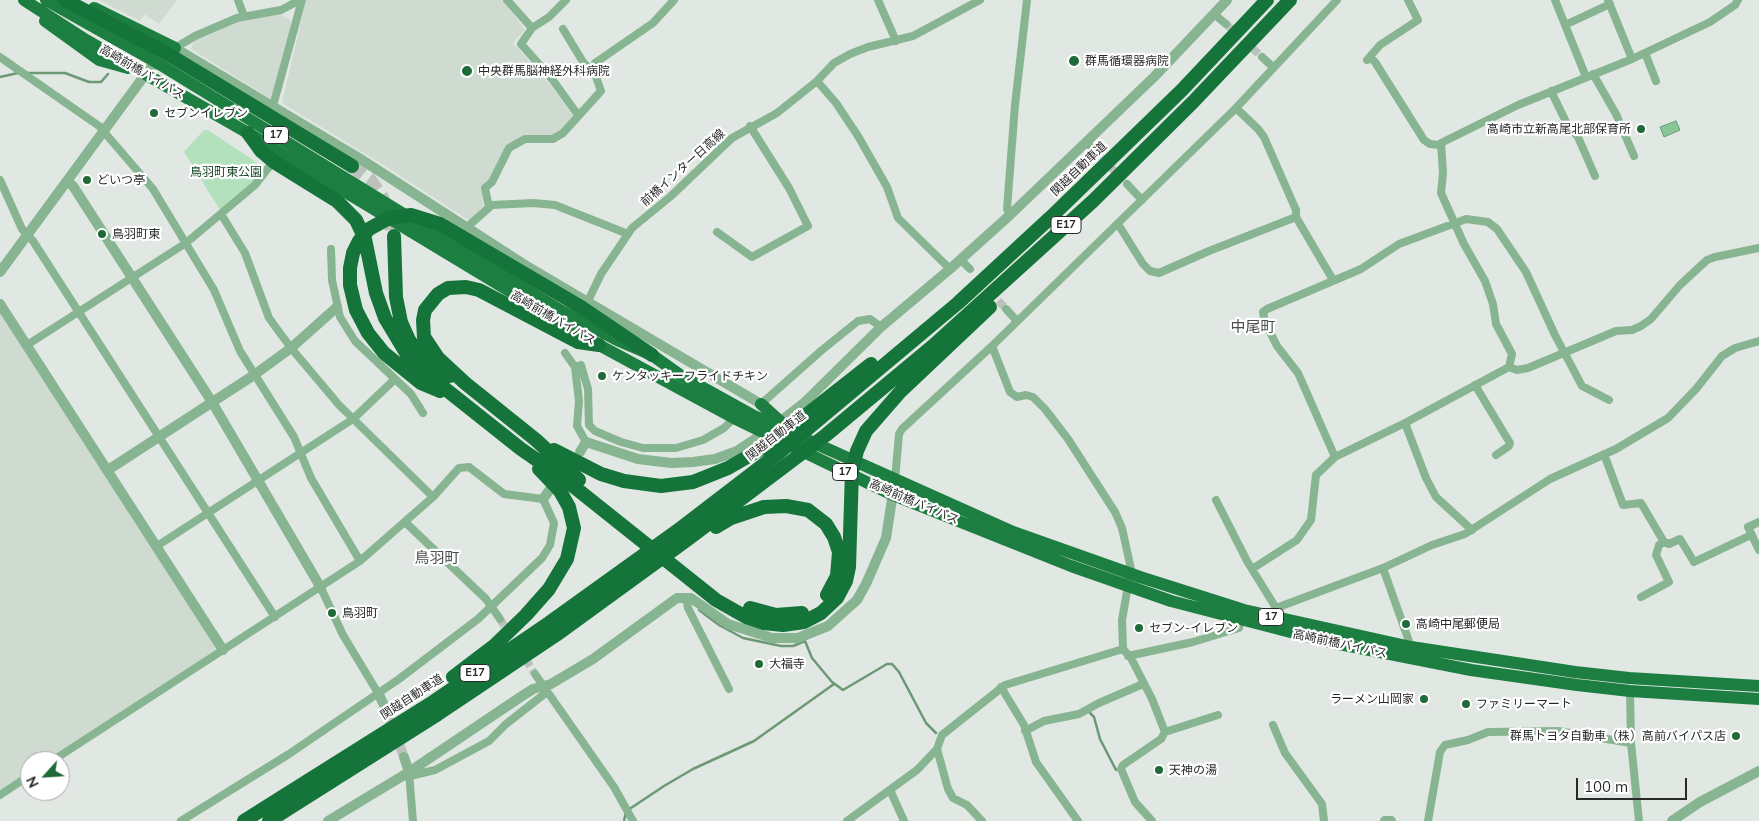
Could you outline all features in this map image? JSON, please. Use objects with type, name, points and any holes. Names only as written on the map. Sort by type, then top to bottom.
[{"type":"highway","name":"高崎前橋バイパス","points":[[46,0],[166,54],[560,310],[617,340],[652,355],[680,375],[754,416],[1013,532],[1131,574],[1274,613],[1411,647],[1575,672],[1759,686]]},
{"type":"highway","points":[[64,0],[166,54]]},
{"type":"highway","points":[[76,0],[352,166]]},
{"type":"highway","name":"関越自動車道","points":[[686,538],[780,452],[801,420],[902,339],[958,303],[1114,157],[1267,0]]},
{"type":"highway","name":"関越自動車道","points":[[269,821],[438,714],[556,635],[826,434],[933,346],[1093,201],[1193,102],[1290,0]]},
{"type":"highway","name":"高崎前橋バイパス","points":[[28,2],[133,67],[248,133],[599,345],[734,418],[893,495],[1071,566],[1129,587],[1240,621],[1329,642],[1470,670],[1630,691],[1759,699]]},
{"type":"highway","points":[[248,133],[262,151],[274,162],[337,201],[356,220],[366,239],[376,292],[390,328],[415,363],[454,398],[521,449],[564,478],[716,600],[746,617],[773,625],[798,623],[814,618],[832,604],[841,591],[849,567],[850,486],[857,451],[866,432],[889,403],[1047,253],[1093,201]]},
{"type":"highway","points":[[454,398],[414,378],[384,353],[368,332],[356,310],[350,268],[353,253],[363,236],[377,223],[394,216],[411,215],[440,224],[581,307],[652,355]]},
{"type":"highway","points":[[394,236],[397,307],[404,331],[416,350],[429,363],[465,383]]},
{"type":"highway","points":[[599,345],[578,342],[479,290],[466,287],[448,288],[433,298],[425,310],[423,331],[431,351],[465,383],[536,440],[576,477],[709,583],[735,601],[752,609],[784,616],[808,610],[826,598],[835,582],[839,569],[839,552],[831,531],[820,518],[800,508],[778,506],[754,510],[686,538],[647,566]]},
{"type":"highway","points":[[760,404],[776,419],[806,437],[809,442]]},
{"type":"highway","points":[[536,440],[601,474],[643,485],[661,486],[693,482],[743,461],[762,442],[801,420]]},
{"type":"highway","points":[[308,782],[495,645],[526,615],[561,571],[567,559],[573,537],[574,528],[569,508],[560,491],[521,449]]},
{"type":"highway","name":"関越自動車道","points":[[244,821],[647,566]]},
{"type":"street","points":[[238,0],[244,16]]},
{"type":"street","points":[[273,106],[301,0]]},
{"type":"street","points":[[0,272],[146,74],[166,54],[195,36],[244,16],[281,10],[301,0]]},
{"type":"street","points":[[507,0],[532,28]]},
{"type":"street","points":[[566,0],[549,18],[532,28],[522,39],[521,44],[552,78],[578,115]]},
{"type":"street","points":[[489,207],[485,188],[492,182],[509,148],[525,139],[556,139],[602,90],[594,71],[598,61],[653,23],[674,0]]},
{"type":"street","points":[[878,0],[896,41]]},
{"type":"street","name":"前橋インター日高線","points":[[588,301],[601,274],[628,234],[727,142],[750,126],[777,113],[818,81],[834,63],[850,54],[868,47],[913,36],[965,3],[980,0]]},
{"type":"street","points":[[1010,215],[1007,209],[1014,114],[1027,0]]},
{"type":"street","points":[[801,420],[881,327],[950,270],[1090,145],[1227,0]]},
{"type":"street","points":[[409,774],[435,770],[489,742],[545,689],[593,659],[673,601],[686,597],[728,624],[766,636],[789,639],[806,636],[821,629],[853,604],[866,584],[886,538],[896,480],[900,432],[992,346],[1236,108],[1337,0]]},
{"type":"street","points":[[1408,0],[1418,20],[1380,45],[1368,58],[1375,62],[1424,140],[1430,144],[1439,145],[1447,138],[1473,126],[1632,59],[1710,22],[1738,0]]},
{"type":"street","points":[[1554,0],[1590,76],[1616,114],[1634,156]]},
{"type":"street","points":[[1565,25],[1609,2],[1632,59]]},
{"type":"street","points":[[1214,14],[1226,24]]},
{"type":"street","points":[[563,29],[583,62],[590,70],[594,71]]},
{"type":"street","points":[[1645,53],[1656,81]]},
{"type":"street","points":[[166,54],[273,106],[466,228],[760,404],[858,321],[870,319],[881,327]]},
{"type":"street","points":[[1262,57],[1273,68]]},
{"type":"street","points":[[0,58],[104,131],[153,189],[214,290],[235,342],[301,453],[311,478],[360,561]]},
{"type":"street","points":[[818,81],[840,108],[858,136],[887,187],[898,218],[950,270]]},
{"type":"street","points":[[1550,92],[1567,124],[1578,136],[1595,176]]},
{"type":"street","points":[[1236,108],[1258,128],[1264,137],[1296,210],[1296,217],[1333,280]]},
{"type":"street","points":[[717,232],[752,257],[808,226],[789,188],[750,126]]},
{"type":"street","points":[[1439,145],[1443,173],[1440,190],[1485,281],[1493,304],[1496,324],[1512,354],[1509,367]]},
{"type":"street","points":[[27,344],[186,243],[255,185],[269,167]]},
{"type":"street","points":[[0,180],[12,210],[27,235],[33,241],[276,617]]},
{"type":"street","points":[[67,181],[73,186],[212,402],[321,588],[343,635],[383,703]]},
{"type":"street","points":[[1128,184],[1142,200]]},
{"type":"street","points":[[466,228],[496,203],[546,203],[583,215],[628,234]]},
{"type":"street","points":[[221,214],[245,253],[269,318],[291,348],[328,393],[433,497]]},
{"type":"street","points":[[1118,224],[1143,264],[1150,271],[1159,273],[1296,217]]},
{"type":"street","points":[[1335,457],[1298,373],[1280,352],[1263,315],[1267,309],[1361,269],[1399,244],[1469,219],[1488,222],[1496,229],[1526,272],[1582,386],[1609,400]]},
{"type":"street","points":[[1252,569],[1290,546],[1302,533],[1311,520],[1314,510],[1316,475],[1335,457],[1405,423],[1509,367],[1517,370],[1528,368],[1616,331],[1632,330],[1641,326],[1651,319],[1680,286],[1707,260],[1759,248]]},
{"type":"street","points":[[331,249],[330,268],[340,317],[355,342],[416,399],[424,413]]},
{"type":"street","points":[[961,260],[970,269]]},
{"type":"street","points":[[0,304],[223,650]]},
{"type":"street","points":[[108,470],[254,375],[291,348],[337,307]]},
{"type":"street","points":[[1006,309],[1017,321]]},
{"type":"street","points":[[1216,500],[1274,613],[1472,530],[1550,479],[1604,454],[1668,418],[1725,353],[1759,341]]},
{"type":"street","points":[[992,346],[1010,392],[1016,397],[1026,395],[1032,397],[1045,409],[1068,438],[1110,505],[1122,528],[1131,574],[1122,620],[1123,648],[1143,684],[1165,732]]},
{"type":"street","points":[[565,353],[575,367],[579,401],[577,426],[586,442],[638,460],[671,463],[704,461],[762,442]]},
{"type":"street","points":[[575,367],[581,365],[583,368],[590,398],[589,422],[591,427],[608,437],[643,448],[669,449],[689,445],[710,436],[724,428],[734,418]]},
{"type":"street","points":[[156,546],[353,419],[395,379]]},
{"type":"street","points":[[1474,385],[1510,442],[1509,446],[1496,455]]},
{"type":"street","points":[[1405,423],[1426,478],[1436,497],[1472,530]]},
{"type":"street","points":[[580,452],[586,442]]},
{"type":"street","points":[[638,460],[643,448]]},
{"type":"street","points":[[1604,454],[1623,505],[1641,503],[1664,542],[1669,544],[1680,539],[1694,562],[1751,535]]},
{"type":"street","points":[[67,751],[360,561],[433,497],[459,468],[464,466],[504,494],[543,499]]},
{"type":"street","points":[[543,499],[551,488]]},
{"type":"street","points":[[181,821],[289,754],[378,693],[438,650],[492,607],[542,558],[550,546],[554,523],[543,499]]},
{"type":"street","points":[[404,522],[492,607],[500,619]]},
{"type":"street","points":[[1759,522],[1748,527],[1759,550]]},
{"type":"street","points":[[1641,597],[1669,582],[1656,554],[1659,545],[1664,542]]},
{"type":"street","points":[[1383,568],[1411,647]]},
{"type":"street","points":[[686,597],[688,608],[729,689]]},
{"type":"street","points":[[1128,656],[1193,642],[1239,628],[1240,621]]},
{"type":"street","points":[[848,821],[917,770],[937,749],[942,735],[1001,687],[1123,648]]},
{"type":"street","points":[[535,674],[614,787],[633,821]]},
{"type":"street","points":[[1025,731],[1044,721],[1079,714],[1099,702],[1143,684]]},
{"type":"street","points":[[1001,687],[1024,725],[1036,762],[1078,821]]},
{"type":"street","points":[[328,821],[409,774],[497,711],[533,689],[545,689]]},
{"type":"street","points":[[1630,691],[1631,743],[1639,821]]},
{"type":"street","points":[[1152,821],[1135,802],[1120,769],[1161,739],[1165,732],[1218,715]]},
{"type":"street","points":[[1274,726],[1285,753],[1322,804],[1324,821]]},
{"type":"street","points":[[1428,821],[1440,752],[1445,745],[1468,740],[1488,732],[1558,731],[1631,743]]},
{"type":"street","points":[[937,749],[948,789],[953,798],[967,804],[982,821]]},
{"type":"street","points":[[404,757],[409,774],[413,821]]},
{"type":"street","points":[[1672,821],[1700,802],[1759,771]]},
{"type":"street","points":[[0,795],[20,782]]},
{"type":"street","points":[[890,790],[904,821]]},
{"type":"street","points":[[1385,821],[1391,821]]},
{"type":"shaded area","points":[[99,0],[177,0],[159,24],[144,14],[140,21]]},
{"type":"shaded area","points":[[306,0],[502,0],[524,28],[524,31],[513,43],[552,87],[573,116],[555,135],[532,135],[511,142],[503,152],[491,179],[481,188],[484,208],[470,221],[282,103]]},
{"type":"shaded area","points":[[280,14],[290,20],[292,28],[271,99],[191,49],[194,41],[238,22]]},
{"type":"shaded area","points":[[1676,121],[1680,130],[1664,137],[1660,127]]},
{"type":"shaded area","points":[[0,313],[215,645],[216,651],[61,751],[20,751],[20,777],[0,790]]},
{"type":"green space","name":"鳥羽町東公園","points":[[204,130],[208,130],[262,166],[264,170],[257,179],[220,210],[184,152]]},
{"type":"waterway","points":[[0,77],[18,73]]},
{"type":"waterway","points":[[26,73],[65,73],[89,82],[101,82],[108,74]]},
{"type":"waterway","points":[[699,610],[719,625],[743,638],[781,646],[793,646],[805,641],[812,658],[832,682],[843,690],[887,664],[892,664],[899,672],[926,723],[936,733]]},
{"type":"waterway","points":[[624,821],[626,812],[664,786],[693,769],[754,741],[834,684]]},
{"type":"waterway","points":[[1090,713],[1094,717],[1100,739],[1116,770]]},
{"type":"tunnel","points":[[1226,24],[1262,57]]},
{"type":"tunnel","points":[[1093,149],[1127,184]]},
{"type":"tunnel","points":[[352,166],[370,180],[382,197],[394,236]]},
{"type":"tunnel","points":[[990,292],[1006,309]]},
{"type":"tunnel","points":[[500,619],[535,674]]},
{"type":"tunnel","points":[[383,703],[404,757]]},
{"type":"place","name":"群馬循環器病院","points":[[1074,61]]},
{"type":"place","name":"中央群馬脳神経外科病院","points":[[467,71]]},
{"type":"place","name":"セブンイレブン","points":[[154,113]]},
{"type":"place","name":"高崎市立新高尾北部保育所","points":[[1641,129]]},
{"type":"place","name":"どいつ亭","points":[[87,180]]},
{"type":"place","name":"鳥羽町東","points":[[102,234]]},
{"type":"place","name":"ケンタッキーフライドチキン","points":[[602,376]]},
{"type":"place","name":"鳥羽町","points":[[332,613]]},
{"type":"place","name":"高崎中尾郵便局","points":[[1406,624]]},
{"type":"place","name":"セブン-イレブン","points":[[1139,628]]},
{"type":"place","name":"大福寺","points":[[759,664]]},
{"type":"place","name":"ラーメン山岡家","points":[[1424,699]]},
{"type":"place","name":"ファミリーマート","points":[[1466,704]]},
{"type":"place","name":"群馬トヨタ自動車（株）高前バイパス店","points":[[1736,736]]},
{"type":"place","name":"天神の湯","points":[[1159,770]]},
{"type":"district","name":"中尾町","points":[[1253,327]]},
{"type":"district","name":"鳥羽町","points":[[437,558]]}]
